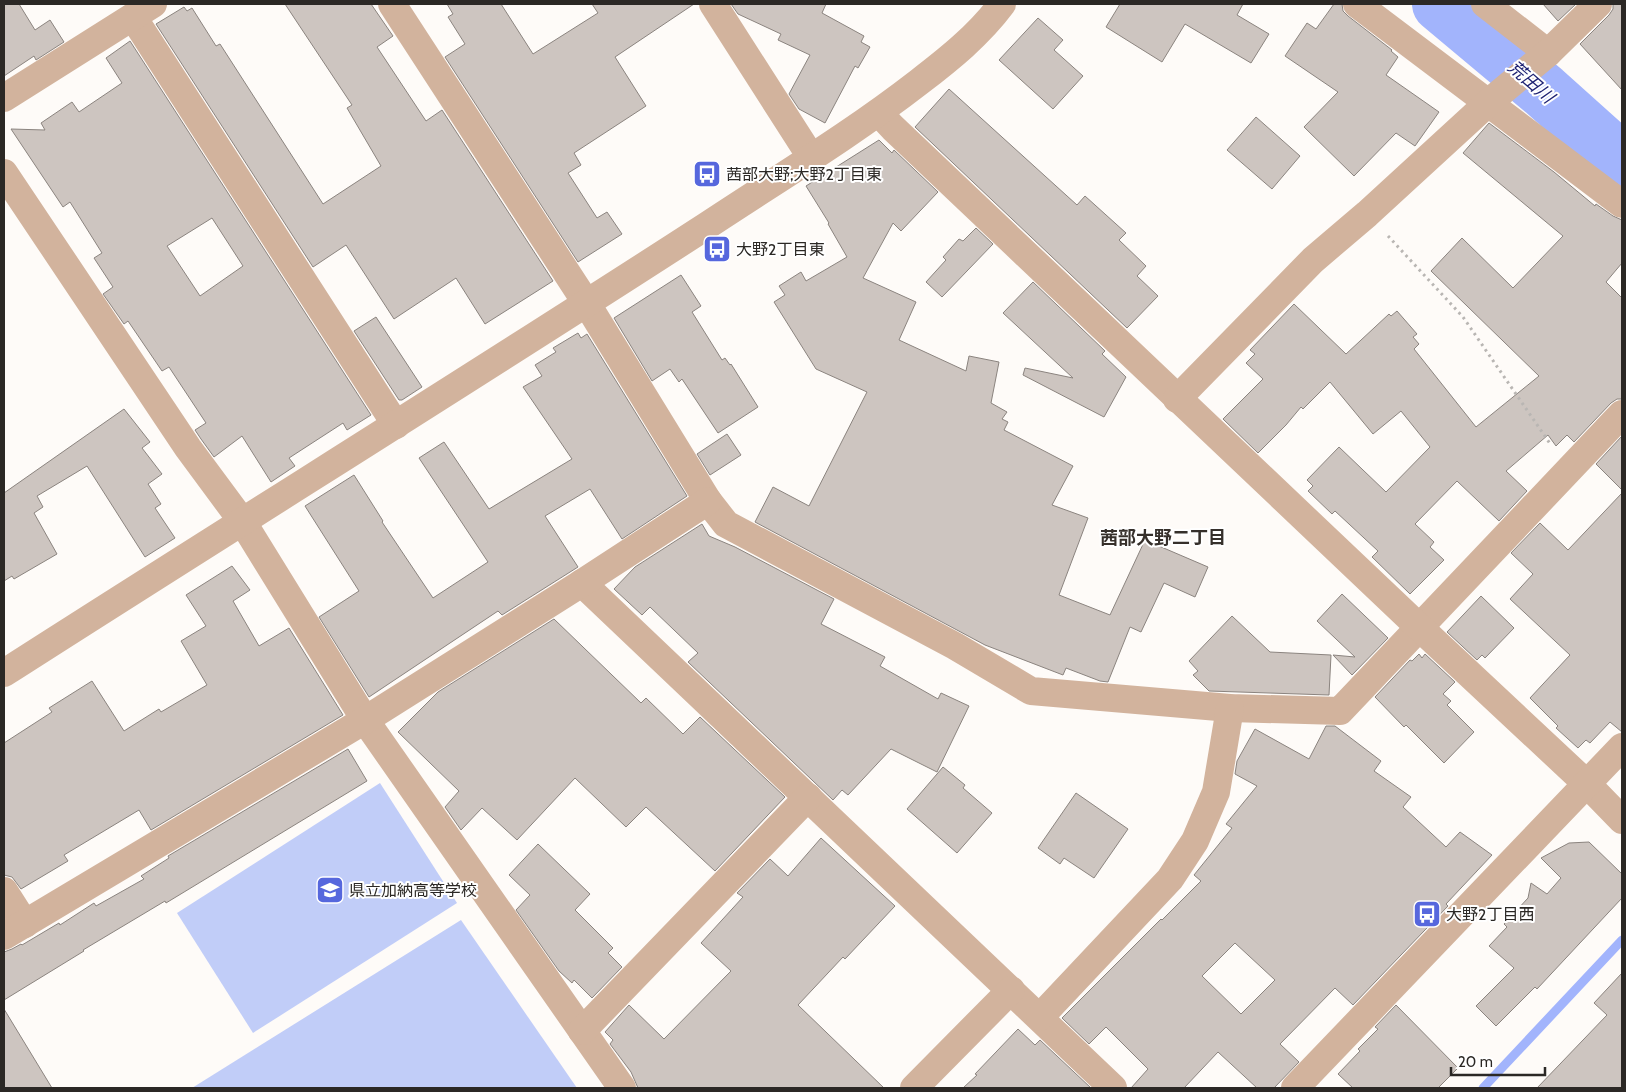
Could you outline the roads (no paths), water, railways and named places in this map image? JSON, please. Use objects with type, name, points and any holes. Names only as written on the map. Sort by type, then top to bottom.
[{"type":"street","points":[[392,4],[587,304],[708,501],[726,524],[955,646],[1031,691],[1230,708],[1340,711],[1622,414]]},
{"type":"street","points":[[713,4],[811,158]]},
{"type":"street","points":[[4,673],[587,304],[880,113],[949,59],[989,22],[1002,4]]},
{"type":"street","points":[[1357,4],[1622,204]]},
{"type":"street","points":[[1485,4],[1548,53]]},
{"type":"street","points":[[1177,399],[1313,260],[1367,214],[1488,102],[1548,53],[1598,4]]},
{"type":"street","points":[[4,98],[143,10],[396,424]]},
{"type":"street","points":[[880,113],[893,128],[1177,399],[1587,784],[1622,820]]},
{"type":"street","points":[[4,173],[188,448],[242,521],[364,720],[622,1088]]},
{"type":"street","points":[[4,891],[14,930],[364,720],[582,583],[708,501]]},
{"type":"street","points":[[582,583],[1113,1088]]},
{"type":"street","points":[[1040,1017],[1170,879],[1195,841],[1216,792],[1230,708]]},
{"type":"street","points":[[1295,1088],[1622,747]]},
{"type":"street","points":[[582,1032],[808,797]]},
{"type":"street","points":[[914,1088],[1010,990]]},
{"type":"waterway","name":"荒田川","points":[[1440,4],[1544,91],[1622,161]]},
{"type":"waterway","points":[[1483,1088],[1622,940]]},
{"type":"place","name":"茜部大野;大野2丁目東","points":[[707,174]]},
{"type":"place","name":"大野2丁目東","points":[[717,249]]},
{"type":"place","name":"県立加納高等学校","points":[[330,890]]},
{"type":"place","name":"大野2丁目西","points":[[1427,914]]},
{"type":"district","name":"茜部大野二丁目","points":[[1163,538]]}]
